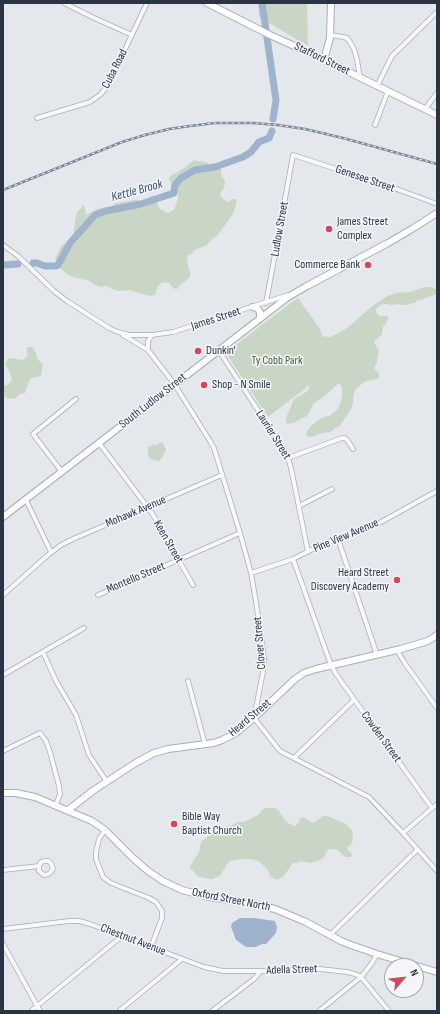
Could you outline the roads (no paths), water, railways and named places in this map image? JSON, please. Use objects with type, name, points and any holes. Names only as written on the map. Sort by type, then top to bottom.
[{"type":"street","points":[[64,3],[132,35]]},
{"type":"street","name":"Cuba Road","points":[[37,118],[90,102],[101,94],[108,85],[147,3]]},
{"type":"street","name":"Stafford Street","points":[[207,3],[437,115]]},
{"type":"street","points":[[324,60],[330,35],[331,3]]},
{"type":"street","points":[[377,86],[392,56],[437,12]]},
{"type":"street","points":[[330,35],[347,38],[350,42],[354,49],[360,78]]},
{"type":"street","points":[[375,125],[388,91]]},
{"type":"street","points":[[425,109],[437,92]]},
{"type":"street","name":"Genesee Street","points":[[293,154],[386,185],[437,204]]},
{"type":"street","name":"Ludlow Street","points":[[266,303],[293,154]]},
{"type":"street","name":"James Street","points":[[3,245],[18,256],[62,298],[83,312],[121,333],[133,335],[152,335],[184,329],[294,294],[388,243],[437,213]]},
{"type":"street","name":"South Ludlow Street","points":[[3,517],[260,318],[294,294]]},
{"type":"street","points":[[253,307],[257,308],[260,312],[260,318]]},
{"type":"street","name":"Clover Street","points":[[116,331],[148,350],[174,385],[214,448],[251,573],[256,602],[264,658],[263,672],[254,718]]},
{"type":"street","points":[[148,350],[148,341],[152,335]]},
{"type":"street","name":"Laurier Street","points":[[219,351],[288,458],[308,552]]},
{"type":"street","points":[[62,472],[33,434],[76,399]]},
{"type":"street","points":[[288,458],[342,438],[345,438],[353,449]]},
{"type":"street","name":"Keen Street","points":[[99,443],[148,507],[193,585]]},
{"type":"street","name":"Mohawk Avenue","points":[[3,595],[51,552],[73,539],[222,476]]},
{"type":"street","points":[[299,506],[332,488]]},
{"type":"street","name":"Pine View Avenue","points":[[251,573],[293,559],[381,522],[437,491]]},
{"type":"street","points":[[26,500],[51,552]]},
{"type":"street","name":"Montello Street","points":[[98,595],[240,533]]},
{"type":"street","points":[[338,539],[377,655]]},
{"type":"street","name":"Cowden Street","points":[[293,559],[331,665],[354,700],[432,808]]},
{"type":"street","points":[[3,676],[84,628]]},
{"type":"street","name":"Heard Street","points":[[68,810],[82,798],[137,762],[154,753],[168,749],[222,740],[236,733],[299,676],[331,665],[377,655],[428,641],[437,635]]},
{"type":"street","points":[[397,650],[437,708]]},
{"type":"street","points":[[43,652],[54,677],[76,715],[90,755],[107,782]]},
{"type":"street","points":[[188,681],[204,744]]},
{"type":"street","points":[[294,758],[354,700]]},
{"type":"street","points":[[254,718],[280,751],[369,797],[437,871]]},
{"type":"street","points":[[3,751],[40,733],[46,740],[49,748],[59,786],[60,794],[56,805]]},
{"type":"street","name":"Oxford Street North","points":[[3,793],[26,794],[92,821],[105,830],[141,865],[171,885],[196,894],[250,903],[275,909],[306,922],[350,945],[437,972]]},
{"type":"street","points":[[403,833],[437,804]]},
{"type":"street","points":[[105,830],[99,839],[96,852],[96,859],[103,877],[111,883],[156,902],[162,911],[162,918],[151,947]]},
{"type":"street","points":[[330,935],[417,850]]},
{"type":"street","points":[[3,870],[39,866]]},
{"type":"street","name":"Chestnut Avenue","points":[[3,929],[79,921],[211,969],[223,971],[261,971]]},
{"type":"street","points":[[31,1011],[122,936]]},
{"type":"street","points":[[3,944],[40,1011]]},
{"type":"street","points":[[319,1011],[361,977],[380,955]]},
{"type":"street","points":[[118,1011],[182,959]]},
{"type":"street","name":"Adella Street","points":[[212,1011],[254,979],[261,971],[329,969],[355,974],[361,977]]},
{"type":"street","points":[[361,977],[389,1011]]},
{"type":"water","points":[[240,918],[275,921],[277,927],[276,933],[266,944],[256,947],[246,947],[236,940],[231,927],[232,923]]},
{"type":"waterway","name":"Kettle Brook","points":[[262,3],[276,100],[273,119]]},
{"type":"waterway","name":"Kettle Brook","points":[[33,263],[45,266],[58,265],[70,243],[95,215],[106,211],[141,204],[174,193],[175,185],[181,178],[195,170],[215,167],[243,157],[251,152],[259,142],[269,138],[272,131]]},
{"type":"waterway","name":"Kettle Brook","points":[[3,265],[18,264]]},
{"type":"railway","points":[[3,190],[122,142],[169,129],[215,123],[253,123],[305,129],[437,164]]},
{"type":"place","name":"James Street Complex","points":[[329,229]]},
{"type":"place","name":"Commerce Bank","points":[[368,265]]},
{"type":"place","name":"Dunkin'","points":[[198,351]]},
{"type":"place","name":"Shop - N Smile","points":[[204,385]]},
{"type":"place","name":"Heard Street Discovery Academy","points":[[397,580]]},
{"type":"place","name":"Bible Way Baptist Church","points":[[174,824]]},
{"type":"park label","name":"Ty Cobb Park","points":[[277,361]]}]
